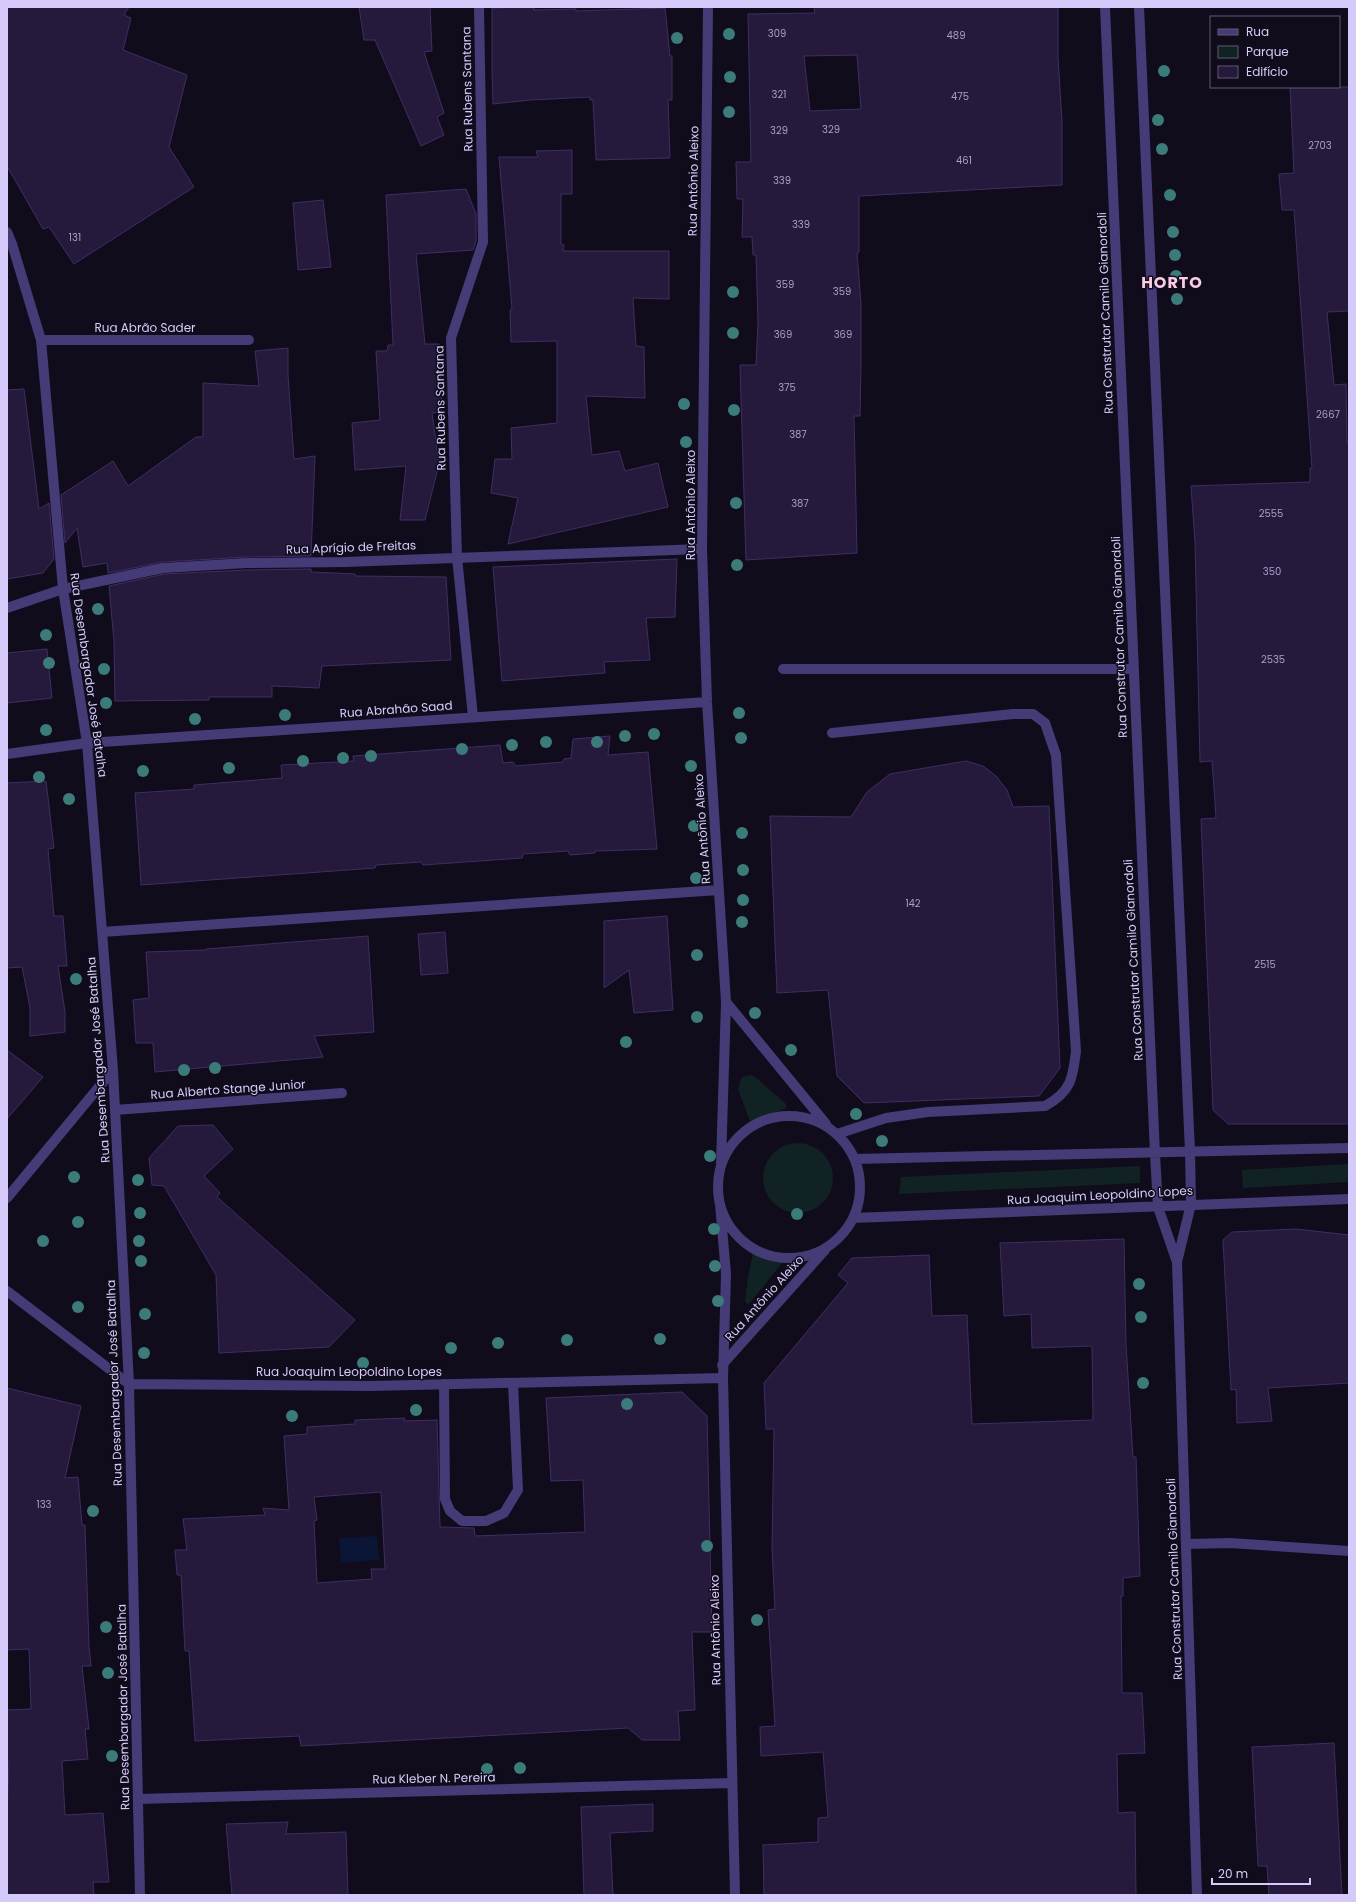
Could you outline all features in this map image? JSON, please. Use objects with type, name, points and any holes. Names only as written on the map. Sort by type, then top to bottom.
[{"type":"street","name":"Rua Rubens Santana","points":[[473,717],[457,557],[451,338],[483,242],[479,7]]},
{"type":"street","name":"Rua Antônio Aleixo","points":[[708,7],[702,549],[707,702],[726,1002],[721,1163]]},
{"type":"street","name":"Rua Construtor Camilo Gianordoli","points":[[1105,7],[1154,1154],[1158,1206],[1177,1262]]},
{"type":"street","name":"Rua Construtor Camilo Gianordoli","points":[[1139,7],[1190,1152],[1191,1204],[1177,1262],[1197,1895]]},
{"type":"street","name":"Rua Desembargador José Batalha","points":[[7,232],[41,340],[63,589],[87,743],[113,1070],[129,1384],[140,1895]]},
{"type":"street","name":"Rua Abrão Sader","points":[[41,340],[249,340]]},
{"type":"street","name":"Rua Aprígio de Freitas","points":[[7,608],[63,589],[163,568],[246,563],[345,562],[702,549]]},
{"type":"street","points":[[783,670],[1133,669]]},
{"type":"street","name":"Rua Abrahão Saad","points":[[7,754],[87,743],[707,702]]},
{"type":"street","points":[[832,733],[1013,714],[1034,714],[1045,723],[1056,755],[1076,1051],[1073,1078],[1059,1099],[1045,1106],[928,1112],[886,1118],[837,1134]]},
{"type":"street","points":[[102,932],[719,890]]},
{"type":"street","points":[[726,1002],[827,1126],[844,1140],[855,1159],[860,1189],[853,1218],[842,1235],[826,1248],[801,1258],[774,1258],[749,1247],[731,1229],[720,1204],[717,1184],[721,1163],[734,1141],[753,1124],[778,1116],[803,1116],[827,1126]]},
{"type":"street","points":[[7,1198],[113,1070]]},
{"type":"street","name":"Rua Alberto Stange Junior","points":[[115,1110],[342,1093]]},
{"type":"street","points":[[855,1159],[1154,1154],[1349,1148]]},
{"type":"street","name":"Rua Joaquim Leopoldino Lopes","points":[[853,1218],[1349,1199]]},
{"type":"street","name":"Rua Antônio Aleixo","points":[[720,1204],[726,1274],[722,1378],[735,1895]]},
{"type":"street","name":"Rua Antônio Aleixo","points":[[722,1364],[826,1248]]},
{"type":"street","points":[[7,1291],[129,1384]]},
{"type":"street","name":"Rua Joaquim Leopoldino Lopes","points":[[129,1384],[371,1386],[722,1378]]},
{"type":"street","points":[[444,1384],[445,1499],[450,1511],[462,1521],[486,1521],[504,1513],[518,1490],[513,1383]]},
{"type":"street","points":[[1186,1544],[1230,1543],[1349,1551]]},
{"type":"street","name":"Rua Kleber N. Pereira","points":[[138,1799],[731,1783]]},
{"type":"green space","points":[[750,1075],[755,1077],[786,1104],[786,1108],[752,1122],[750,1121],[738,1089],[742,1077]]},
{"type":"green space","points":[[798,1143],[817,1149],[827,1159],[833,1178],[827,1197],[817,1207],[798,1213],[779,1207],[769,1197],[763,1178],[769,1159],[779,1149]]},
{"type":"green space","points":[[1349,1164],[1349,1182],[1243,1188],[1242,1170]]},
{"type":"green space","points":[[1140,1166],[1140,1183],[899,1194],[901,1177]]},
{"type":"green space","points":[[753,1253],[765,1258],[782,1260],[782,1263],[750,1303],[747,1304],[745,1301]]},
{"type":"water","points":[[377,1536],[379,1560],[341,1563],[339,1538]]},
{"type":"building","points":[[7,7],[129,7],[124,15],[131,18],[123,50],[187,75],[169,147],[194,187],[74,264],[49,227],[43,229],[7,166]]},
{"type":"building","points":[[359,7],[430,7],[432,51],[424,52],[444,113],[437,117],[444,135],[421,146],[375,40],[364,40]]},
{"type":"building","points":[[534,7],[534,10],[576,9],[576,11],[665,8],[670,56],[672,56],[672,100],[668,100],[670,158],[596,160],[593,100],[590,100],[590,97],[530,100],[493,104],[492,8]]},
{"type":"building","points":[[814,7],[1058,7],[1058,57],[1062,121],[1062,185],[859,196],[859,252],[857,253],[861,303],[860,416],[854,416],[857,553],[746,560],[740,365],[756,365],[758,322],[756,255],[753,255],[752,237],[742,237],[743,199],[737,199],[736,162],[751,162],[748,14],[815,13]],"holes":[[[857,55],[861,109],[810,111],[804,56]]]},
{"type":"building","points":[[1349,87],[1349,311],[1327,312],[1334,385],[1346,384],[1347,442],[1349,441],[1349,1124],[1228,1124],[1213,1110],[1201,819],[1216,818],[1212,761],[1200,762],[1195,543],[1191,486],[1310,482],[1310,468],[1312,468],[1294,210],[1282,210],[1279,174],[1294,173],[1290,88]]},
{"type":"building","points":[[572,150],[572,194],[561,194],[561,244],[564,245],[563,251],[669,251],[669,299],[633,298],[636,346],[644,347],[645,398],[586,396],[592,455],[619,451],[625,471],[658,463],[668,507],[508,544],[518,498],[491,493],[495,459],[512,459],[511,428],[557,423],[557,341],[511,342],[510,310],[512,309],[499,157],[538,157],[536,151]]},
{"type":"building","points":[[466,189],[476,214],[476,241],[473,250],[416,254],[425,344],[439,344],[442,412],[432,413],[439,464],[425,520],[400,520],[406,466],[355,470],[352,423],[380,420],[376,351],[387,351],[388,345],[393,345],[386,195]]},
{"type":"building","points":[[323,200],[331,267],[298,270],[293,203]]},
{"type":"building","points":[[288,348],[288,375],[294,459],[315,456],[311,556],[246,557],[163,562],[108,573],[107,563],[83,567],[77,528],[65,543],[61,495],[113,461],[128,486],[196,437],[203,437],[203,383],[259,386],[255,351]]},
{"type":"building","points":[[24,389],[39,509],[49,503],[54,559],[43,573],[7,579],[7,390]]},
{"type":"building","points":[[677,559],[675,617],[646,618],[650,660],[604,662],[605,673],[502,681],[493,567]]},
{"type":"building","points":[[311,569],[311,572],[355,574],[355,576],[446,577],[451,660],[322,666],[319,688],[272,686],[272,697],[209,697],[209,700],[115,701],[114,642],[109,586],[164,574],[246,570]]},
{"type":"building","points":[[47,649],[52,698],[7,703],[7,653]]},
{"type":"building","points":[[610,736],[608,755],[648,752],[657,849],[595,851],[595,853],[570,855],[568,851],[523,854],[522,858],[423,865],[421,862],[376,865],[375,868],[141,885],[135,793],[194,789],[194,785],[282,778],[281,765],[354,761],[353,756],[500,745],[503,763],[513,762],[516,766],[563,762],[564,759],[571,758],[573,739]]},
{"type":"building","points":[[966,761],[983,766],[996,776],[1007,790],[1013,807],[1049,806],[1060,1068],[1039,1096],[864,1103],[837,1076],[828,990],[777,993],[770,816],[851,817],[867,792],[890,774]]},
{"type":"building","points":[[46,781],[54,848],[48,849],[54,916],[63,916],[67,966],[58,966],[65,1012],[65,1032],[30,1036],[30,1008],[22,967],[7,968],[7,783]]},
{"type":"building","points":[[667,916],[673,1010],[634,1013],[629,970],[604,988],[604,921]]},
{"type":"building","points":[[445,932],[448,973],[421,975],[418,934]]},
{"type":"building","points":[[368,936],[374,1032],[314,1036],[323,1057],[155,1072],[153,1043],[136,1043],[133,1000],[149,998],[146,952],[206,950]]},
{"type":"building","points":[[7,1050],[43,1077],[7,1119]]},
{"type":"building","points":[[213,1125],[233,1149],[204,1176],[220,1193],[217,1197],[355,1320],[329,1347],[219,1353],[216,1275],[164,1186],[152,1185],[149,1158],[178,1126]]},
{"type":"building","points":[[1296,1229],[1349,1235],[1349,1383],[1268,1388],[1272,1421],[1237,1423],[1236,1389],[1231,1390],[1223,1240],[1232,1232]]},
{"type":"building","points":[[1124,1239],[1126,1344],[1133,1457],[1136,1457],[1140,1576],[1123,1578],[1123,1596],[1121,1596],[1122,1693],[1142,1693],[1145,1753],[1117,1754],[1118,1813],[1135,1812],[1136,1895],[764,1895],[763,1845],[818,1842],[818,1818],[828,1817],[823,1752],[761,1756],[760,1727],[775,1726],[768,1610],[775,1609],[772,1548],[774,1429],[766,1429],[764,1383],[848,1283],[838,1275],[852,1258],[929,1255],[932,1316],[967,1315],[972,1424],[1093,1420],[1092,1346],[1032,1348],[1031,1314],[1004,1316],[1000,1243]]},
{"type":"building","points":[[7,1388],[81,1406],[65,1478],[78,1477],[82,1525],[85,1525],[91,1666],[82,1666],[89,1729],[85,1729],[88,1759],[62,1761],[65,1815],[103,1813],[109,1882],[93,1882],[94,1895],[7,1895],[9,1761],[7,1761],[7,1710],[31,1709],[29,1649],[7,1650]]},
{"type":"building","points":[[682,1392],[707,1416],[712,1632],[692,1632],[695,1710],[678,1711],[680,1740],[642,1740],[628,1728],[301,1746],[299,1736],[195,1741],[189,1651],[185,1651],[181,1575],[177,1575],[175,1550],[187,1550],[183,1519],[265,1515],[263,1508],[289,1510],[284,1436],[307,1434],[307,1427],[355,1424],[355,1420],[405,1418],[404,1421],[437,1420],[440,1527],[474,1528],[475,1536],[585,1532],[583,1480],[551,1481],[546,1398]],"holes":[[[381,1492],[385,1569],[371,1569],[372,1579],[317,1583],[314,1521],[317,1520],[314,1497]]]},
{"type":"building","points":[[1334,1743],[1342,1895],[1269,1895],[1267,1866],[1258,1866],[1252,1747]]},
{"type":"building","points":[[653,1804],[653,1831],[610,1833],[613,1895],[584,1895],[581,1807]]},
{"type":"building","points":[[288,1822],[286,1834],[346,1832],[348,1895],[232,1895],[226,1824]]},
{"type":"district","name":"HORTO","points":[[1172,282]]}]
